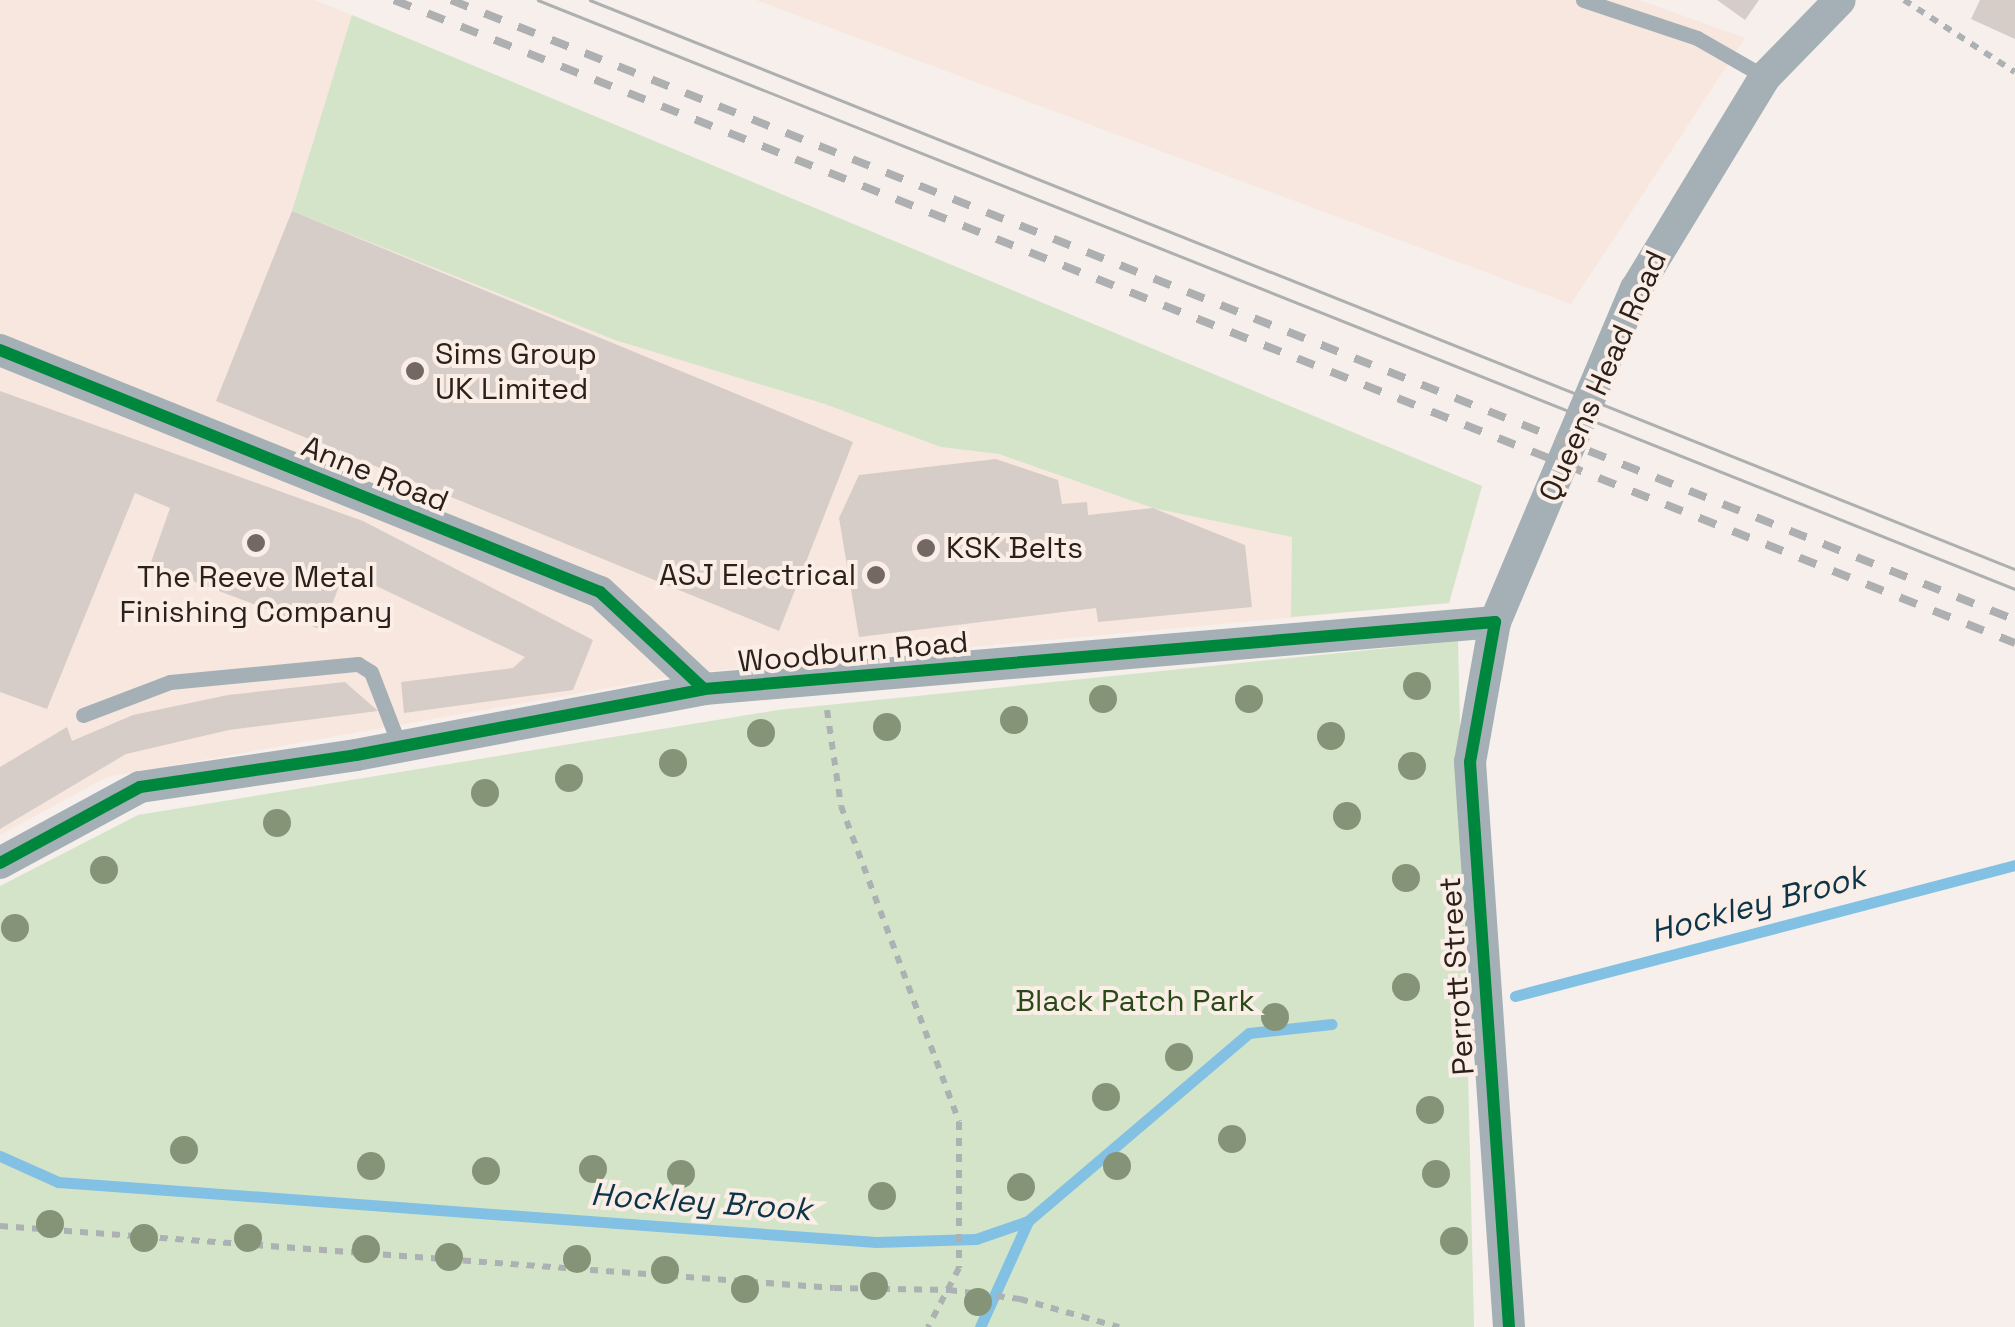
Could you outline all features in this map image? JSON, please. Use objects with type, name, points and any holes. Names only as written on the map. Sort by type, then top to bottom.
[{"type":"street","name":"Queens Head Road","points":[[1495,622],[1636,289],[1765,77],[1840,0]]},
{"type":"street","name":"Anne Road","points":[[0,350],[600,592],[704,689]]},
{"type":"street","name":"Woodburn Road","points":[[0,862],[140,788],[400,747],[704,689],[1495,622]]},
{"type":"street","name":"Perrott Street","points":[[1495,622],[1470,762],[1509,1327]]},
{"type":"lane","points":[[1583,0],[1697,38],[1765,77]]},
{"type":"lane","points":[[84,715],[170,682],[358,664],[371,672],[400,747]]},
{"type":"path","points":[[1904,0],[2015,72]]},
{"type":"path","points":[[827,681],[827,734],[841,806],[959,1122],[964,1181],[956,1243],[959,1268],[928,1327]]},
{"type":"path","points":[[0,1226],[834,1288],[949,1290],[1020,1300],[1119,1327]]},
{"type":"shaded area","points":[[0,0],[315,0],[1482,486],[1449,603],[692,673],[107,777],[0,835]]},
{"type":"shaded area","points":[[756,0],[1639,0],[1745,38],[1571,304]]},
{"type":"green space","points":[[352,15],[1482,486],[1449,603],[1291,617],[1292,537],[1153,508],[999,454],[941,447],[825,404],[615,340],[292,211]]},
{"type":"green space","name":"Black Patch Park","points":[[1458,641],[1474,1327],[0,1327],[0,886],[138,815],[778,710]]},
{"type":"building","points":[[1717,0],[1759,0],[1745,20]]},
{"type":"building","points":[[1980,0],[2015,0],[2015,39],[1971,19]]},
{"type":"building","points":[[292,211],[853,442],[779,631],[216,401]]},
{"type":"building","name":"The Reeve Metal Finishing Company","points":[[0,391],[363,521],[593,640],[573,690],[404,713],[401,682],[513,668],[525,657],[345,571],[322,630],[150,565],[170,508],[135,493],[47,709],[0,692]]},
{"type":"building","points":[[996,459],[1058,480],[1062,504],[1087,502],[1088,515],[1153,508],[1245,545],[1252,607],[1098,622],[1096,608],[859,637],[839,518],[859,475]]},
{"type":"building","points":[[345,682],[378,711],[229,730],[126,754],[0,829],[0,767],[67,727],[72,741],[133,715],[228,695]]},
{"type":"waterway","name":"Hockley Brook","points":[[1515,996],[2015,865]]},
{"type":"waterway","name":"Hockley Brook","points":[[0,1156],[58,1182],[876,1242],[976,1239],[1028,1221],[1249,1033],[1332,1024]]},
{"type":"waterway","points":[[980,1327],[1028,1221]]},
{"type":"tram line","points":[[538,0],[2015,589]]},
{"type":"tram line","points":[[590,0],[2015,569]]},
{"type":"railway","points":[[394,0],[2015,643]]},
{"type":"railway","points":[[451,0],[2015,620]]},
{"type":"cycle path","points":[[0,350],[600,592],[704,689]]},
{"type":"cycle path","points":[[0,863],[140,787],[356,755],[704,689],[1495,622],[1470,762],[1509,1327]]},
{"type":"place","name":"Sims Group UK Limited","points":[[415,371]]},
{"type":"place","name":"The Reeve Metal Finishing Company","points":[[256,543]]},
{"type":"place","name":"KSK Belts","points":[[926,548]]},
{"type":"place","name":"ASJ Electrical","points":[[876,575]]}]
